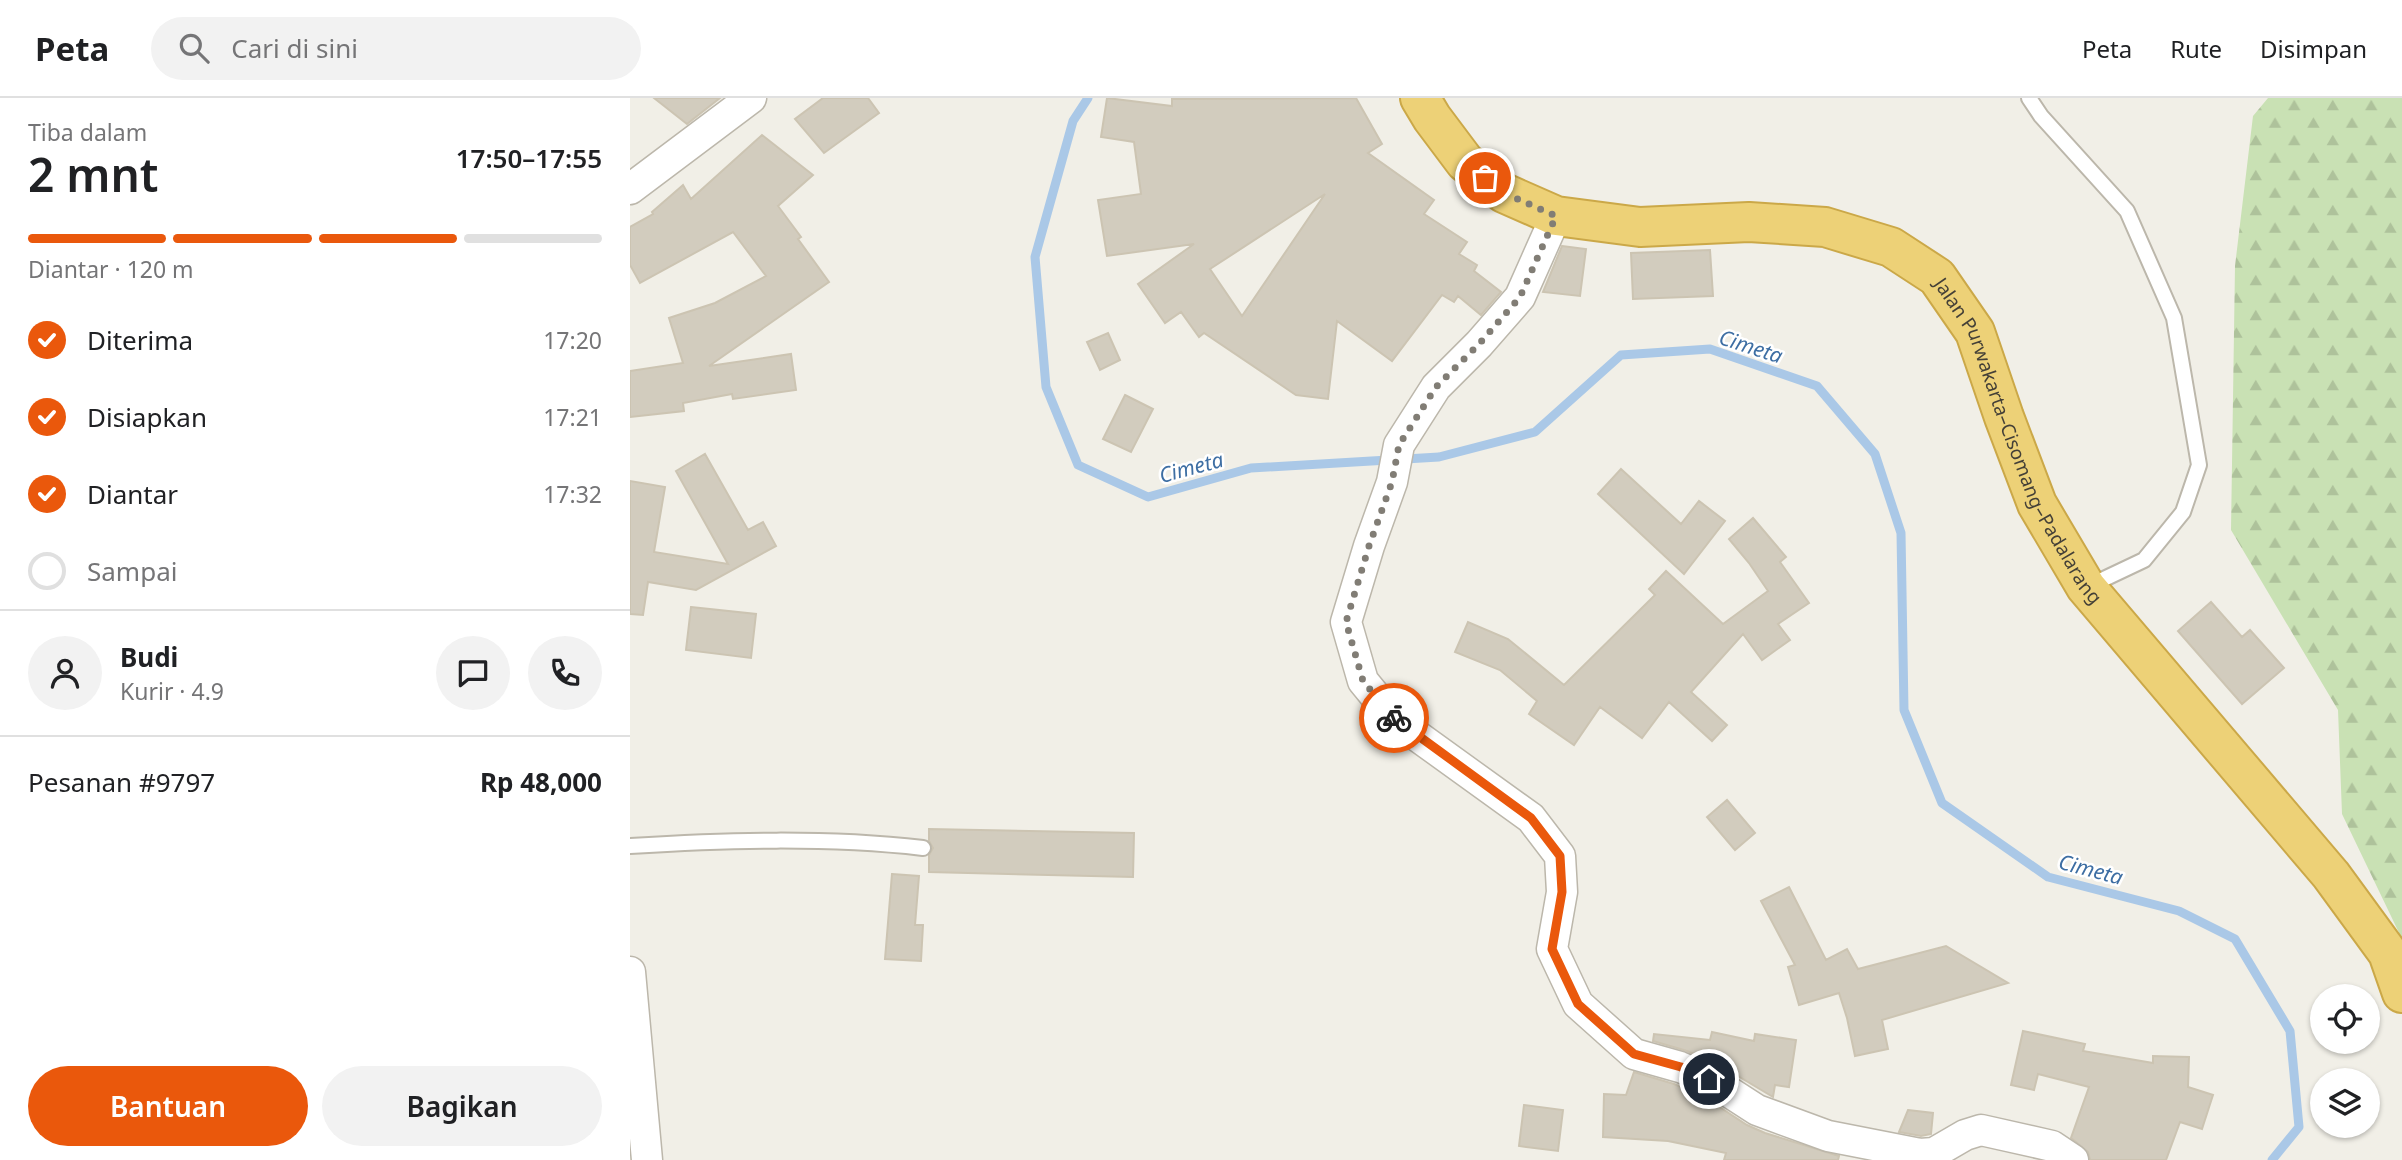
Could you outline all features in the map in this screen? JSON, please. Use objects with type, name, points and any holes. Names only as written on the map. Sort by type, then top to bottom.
[{"type":"highway","name":"Jalan Purwakarta–Cisomang–Padalarang","points":[[1420,98],[1465,162],[1504,193],[1556,216],[1640,227],[1749,222],[1825,227],[1891,247],[1937,277],[1975,332],[2037,504],[2085,587],[2331,875],[2388,953],[2402,993]]},
{"type":"street","points":[[630,189],[751,98]]},
{"type":"street","points":[[1556,216],[1520,297],[1436,387],[1399,445],[1392,482],[1346,622],[1363,681],[1395,720],[1531,818],[1560,856],[1562,892],[1552,949],[1578,1004],[1634,1054],[1681,1067],[1709,1079],[1757,1110],[1828,1136],[1920,1154],[1934,1153],[1965,1135],[1981,1130],[2052,1146],[2073,1160]]},
{"type":"street","points":[[630,972],[647,1160]]},
{"type":"lane","points":[[2029,98],[2041,116],[2127,211],[2174,317],[2199,465],[2183,512],[2144,560],[2085,587]]},
{"type":"lane","points":[[630,846],[843,840],[923,848]]},
{"type":"green space","points":[[2268,98],[2402,98],[2402,939],[2342,814],[2338,710],[2231,530],[2235,266],[2253,116]]},
{"type":"building","points":[[654,98],[720,98],[687,124]]},
{"type":"building","points":[[823,98],[868,98],[879,113],[824,153],[795,119]]},
{"type":"building","points":[[1107,98],[1172,106],[1172,99],[1356,98],[1382,144],[1368,153],[1434,200],[1424,214],[1467,242],[1459,254],[1477,265],[1474,271],[1501,292],[1481,315],[1458,296],[1454,302],[1442,295],[1392,361],[1337,321],[1328,399],[1296,395],[1204,333],[1199,337],[1181,312],[1165,323],[1138,284],[1194,244],[1107,256],[1098,200],[1141,194],[1134,142],[1101,137]],"holes":[[[1325,194],[1242,316],[1210,269]]]},
{"type":"building","points":[[762,135],[813,175],[778,206],[829,282],[709,366],[791,354],[796,390],[733,399],[732,394],[683,403],[684,411],[630,417],[630,371],[683,363],[669,318],[715,303],[766,276],[733,232],[640,283],[630,265],[630,227],[653,214],[652,212],[683,185],[691,199]]},
{"type":"building","points":[[1562,246],[1586,249],[1580,296],[1543,292]]},
{"type":"building","points":[[1710,250],[1713,296],[1633,299],[1631,253]]},
{"type":"building","points":[[1108,333],[1120,360],[1100,370],[1087,342]]},
{"type":"building","points":[[1125,395],[1153,409],[1131,452],[1103,439]]},
{"type":"building","points":[[705,454],[748,530],[763,522],[776,546],[696,590],[648,582],[643,615],[630,614],[630,481],[665,487],[654,552],[728,564],[676,471]]},
{"type":"building","points":[[1621,469],[1681,524],[1699,501],[1725,521],[1684,574],[1598,494]]},
{"type":"building","points":[[1753,518],[1786,557],[1780,562],[1809,603],[1778,624],[1790,640],[1762,660],[1743,634],[1691,692],[1727,725],[1712,741],[1669,702],[1642,738],[1600,707],[1574,745],[1529,714],[1537,701],[1500,670],[1455,652],[1468,622],[1508,639],[1564,685],[1655,595],[1649,589],[1666,571],[1723,624],[1768,591],[1729,539]]},
{"type":"building","points":[[2211,602],[2242,637],[2250,630],[2284,668],[2242,704],[2178,631]]},
{"type":"building","points":[[691,607],[756,614],[751,658],[686,650]]},
{"type":"building","points":[[1727,800],[1755,833],[1735,850],[1707,817]]},
{"type":"building","points":[[929,829],[1134,833],[1133,877],[929,872],[929,855],[933,848],[929,841]]},
{"type":"building","points":[[892,874],[919,876],[915,925],[923,925],[921,961],[885,959]]},
{"type":"building","points":[[1789,887],[1826,960],[1847,949],[1858,969],[1946,946],[2008,983],[1882,1020],[1888,1049],[1855,1056],[1839,993],[1799,1005],[1788,967],[1795,965],[1761,901]]},
{"type":"building","points":[[2023,1031],[2085,1044],[2083,1051],[2153,1063],[2153,1056],[2189,1057],[2188,1087],[2213,1095],[2202,1129],[2180,1122],[2166,1160],[2090,1160],[2088,1152],[2071,1138],[2089,1087],[2038,1074],[2034,1090],[2011,1085]]},
{"type":"building","points":[[1712,1032],[1754,1041],[1755,1034],[1796,1040],[1789,1087],[1775,1085],[1773,1097],[1716,1063],[1653,1041],[1654,1034],[1710,1040]]},
{"type":"building","points":[[1634,1072],[1701,1095],[1747,1125],[1839,1156],[1838,1160],[1724,1160],[1726,1153],[1668,1141],[1603,1137],[1604,1094],[1626,1095]]},
{"type":"building","points":[[1524,1105],[1563,1110],[1558,1151],[1519,1146]]},
{"type":"building","points":[[1908,1110],[1933,1113],[1931,1134],[1921,1136],[1899,1132]]},
{"type":"waterway","name":"Cimeta","points":[[1088,98],[1073,121],[1035,257],[1046,387],[1078,465],[1148,497],[1251,468],[1439,457],[1535,432],[1621,355],[1710,349],[1817,386],[1875,454],[1901,533],[1904,710],[1942,803],[2048,877],[2179,911],[2235,939],[2290,1031],[2299,1127],[2272,1160]]},
{"type":"way so far","points":[[1394,718],[1363,681],[1346,622],[1392,482],[1399,445],[1436,387],[1520,297],[1556,216],[1504,193],[1485,178]]},
{"type":"route","points":[[1394,718],[1531,818],[1560,856],[1562,892],[1552,949],[1578,1004],[1634,1054],[1681,1067],[1709,1079]]}]
